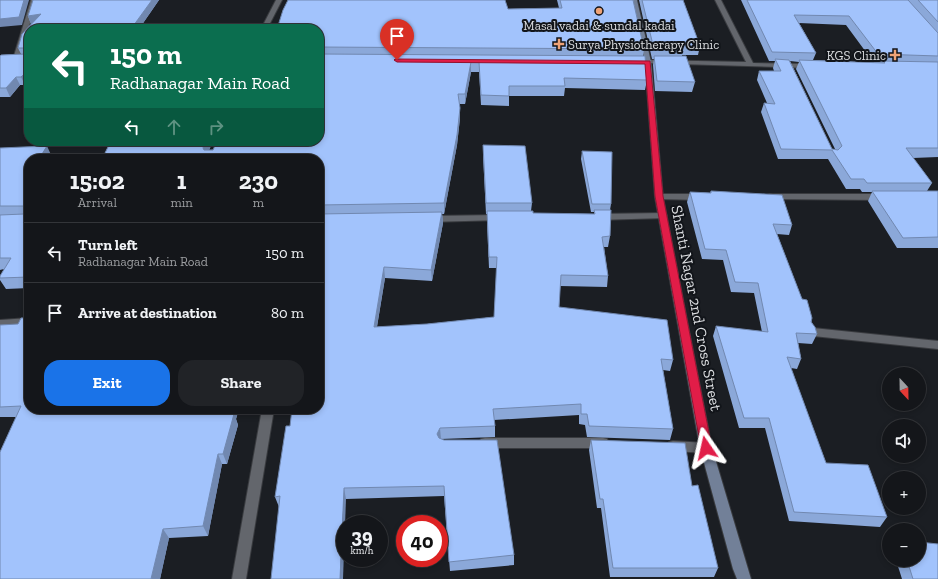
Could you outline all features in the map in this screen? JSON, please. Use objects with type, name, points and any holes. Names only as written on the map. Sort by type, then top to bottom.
[{"type":"street","points":[[27,24],[34,0]]},
{"type":"street","points":[[266,24],[278,0]]},
{"type":"street","name":"Shanti Nagar 2nd Cross Street","points":[[634,0],[644,62],[659,196],[706,448],[744,579]]},
{"type":"street","points":[[718,0],[750,64]]},
{"type":"street","points":[[17,59],[24,35]]},
{"type":"street","points":[[644,62],[750,64],[792,69],[821,66]]},
{"type":"street","points":[[659,196],[715,197]]},
{"type":"street","points":[[763,197],[890,197]]},
{"type":"street","points":[[585,217],[663,216]]},
{"type":"street","points":[[421,219],[507,218]]},
{"type":"street","points":[[0,324],[24,322]]},
{"type":"street","points":[[813,332],[938,345]]},
{"type":"street","points":[[239,579],[267,414]]},
{"type":"street","points":[[476,444],[616,444]]},
{"type":"street","points":[[661,446],[706,448]]},
{"type":"building","points":[[0,0],[24,0],[19,17],[0,19]]},
{"type":"building","points":[[33,0],[152,0],[135,24],[32,24],[41,14],[28,16]]},
{"type":"building","points":[[288,0],[505,0],[508,9],[562,8],[560,0],[633,0],[644,49],[324,47],[324,24],[279,24]]},
{"type":"building","points":[[642,0],[683,0],[700,46],[682,45],[683,50],[654,49]]},
{"type":"building","points":[[747,0],[908,0],[938,33],[938,56],[878,54],[849,16],[794,15],[816,53],[772,52]]},
{"type":"building","points":[[918,0],[938,0],[938,22]]},
{"type":"building","points":[[24,32],[24,48],[18,48]]},
{"type":"building","points":[[24,54],[24,74],[21,77],[16,77],[6,88],[0,88],[1,55]]},
{"type":"building","points":[[324,54],[645,56],[647,80],[564,78],[565,86],[509,86],[509,96],[481,95],[479,62],[471,62],[465,94],[458,94],[460,108],[457,135],[444,203],[324,205],[324,154],[104,154],[108,146],[204,146],[204,150],[213,150],[215,146],[324,146]]},
{"type":"building","points":[[654,56],[686,56],[695,82],[657,81]]},
{"type":"building","points":[[775,59],[789,60],[832,149],[838,150],[842,146],[799,60],[885,63],[883,61],[938,62],[938,148],[906,148],[932,183],[867,183],[864,179],[851,179],[832,150],[781,149],[764,103],[775,104],[759,71],[781,71]]},
{"type":"building","points":[[483,145],[525,146],[532,203],[486,203]]},
{"type":"building","points":[[47,146],[42,154],[24,154],[24,206],[0,206],[0,148]]},
{"type":"building","points":[[582,151],[612,152],[611,204],[592,204]]},
{"type":"building","points":[[711,191],[782,195],[792,225],[773,224],[802,299],[807,300],[812,318],[811,322],[815,327],[817,334],[796,333],[801,359],[787,357],[826,463],[868,465],[882,503],[882,515],[886,515],[887,517],[794,512],[769,418],[744,418],[716,326],[768,332],[758,283],[735,282],[726,250],[705,249],[690,192],[711,193]]},
{"type":"building","points":[[872,191],[938,191],[938,237],[903,238]]},
{"type":"building","points":[[594,210],[611,210],[610,236],[602,237],[608,276],[561,275],[559,307],[667,320],[673,360],[661,359],[673,429],[589,426],[587,414],[581,414],[581,404],[493,409],[495,426],[440,428],[437,434],[439,438],[444,440],[497,440],[514,555],[449,562],[448,515],[446,515],[444,486],[344,488],[343,515],[336,515],[336,567],[341,567],[340,579],[271,579],[280,496],[275,497],[286,426],[290,426],[291,414],[324,414],[324,214],[442,212],[431,270],[384,267],[374,327],[427,324],[494,317],[497,257],[489,257],[487,211],[533,211],[533,213],[595,214]]},
{"type":"building","points":[[24,214],[24,277],[0,278],[11,258],[0,258],[0,215]]},
{"type":"building","points":[[21,318],[24,318],[24,414],[234,414],[223,454],[218,454],[203,526],[163,529],[151,579],[0,579],[0,452],[21,406],[0,407],[0,325],[18,324]]},
{"type":"building","points":[[591,440],[685,443],[692,486],[698,485],[718,568],[613,568],[603,499],[600,499]]},
{"type":"building","points":[[926,543],[938,544],[938,579],[913,579],[909,567],[926,567]]},
{"type":"place","name":"Masal vadai & sundal kadai","points":[[599,11]]},
{"type":"place","name":"Surya Physiotherapy Clinic","points":[[559,44]]},
{"type":"place","name":"KGS Clinic","points":[[895,55]]},
{"type":"route","points":[[397,60],[648,62],[659,196],[706,448]]}]
